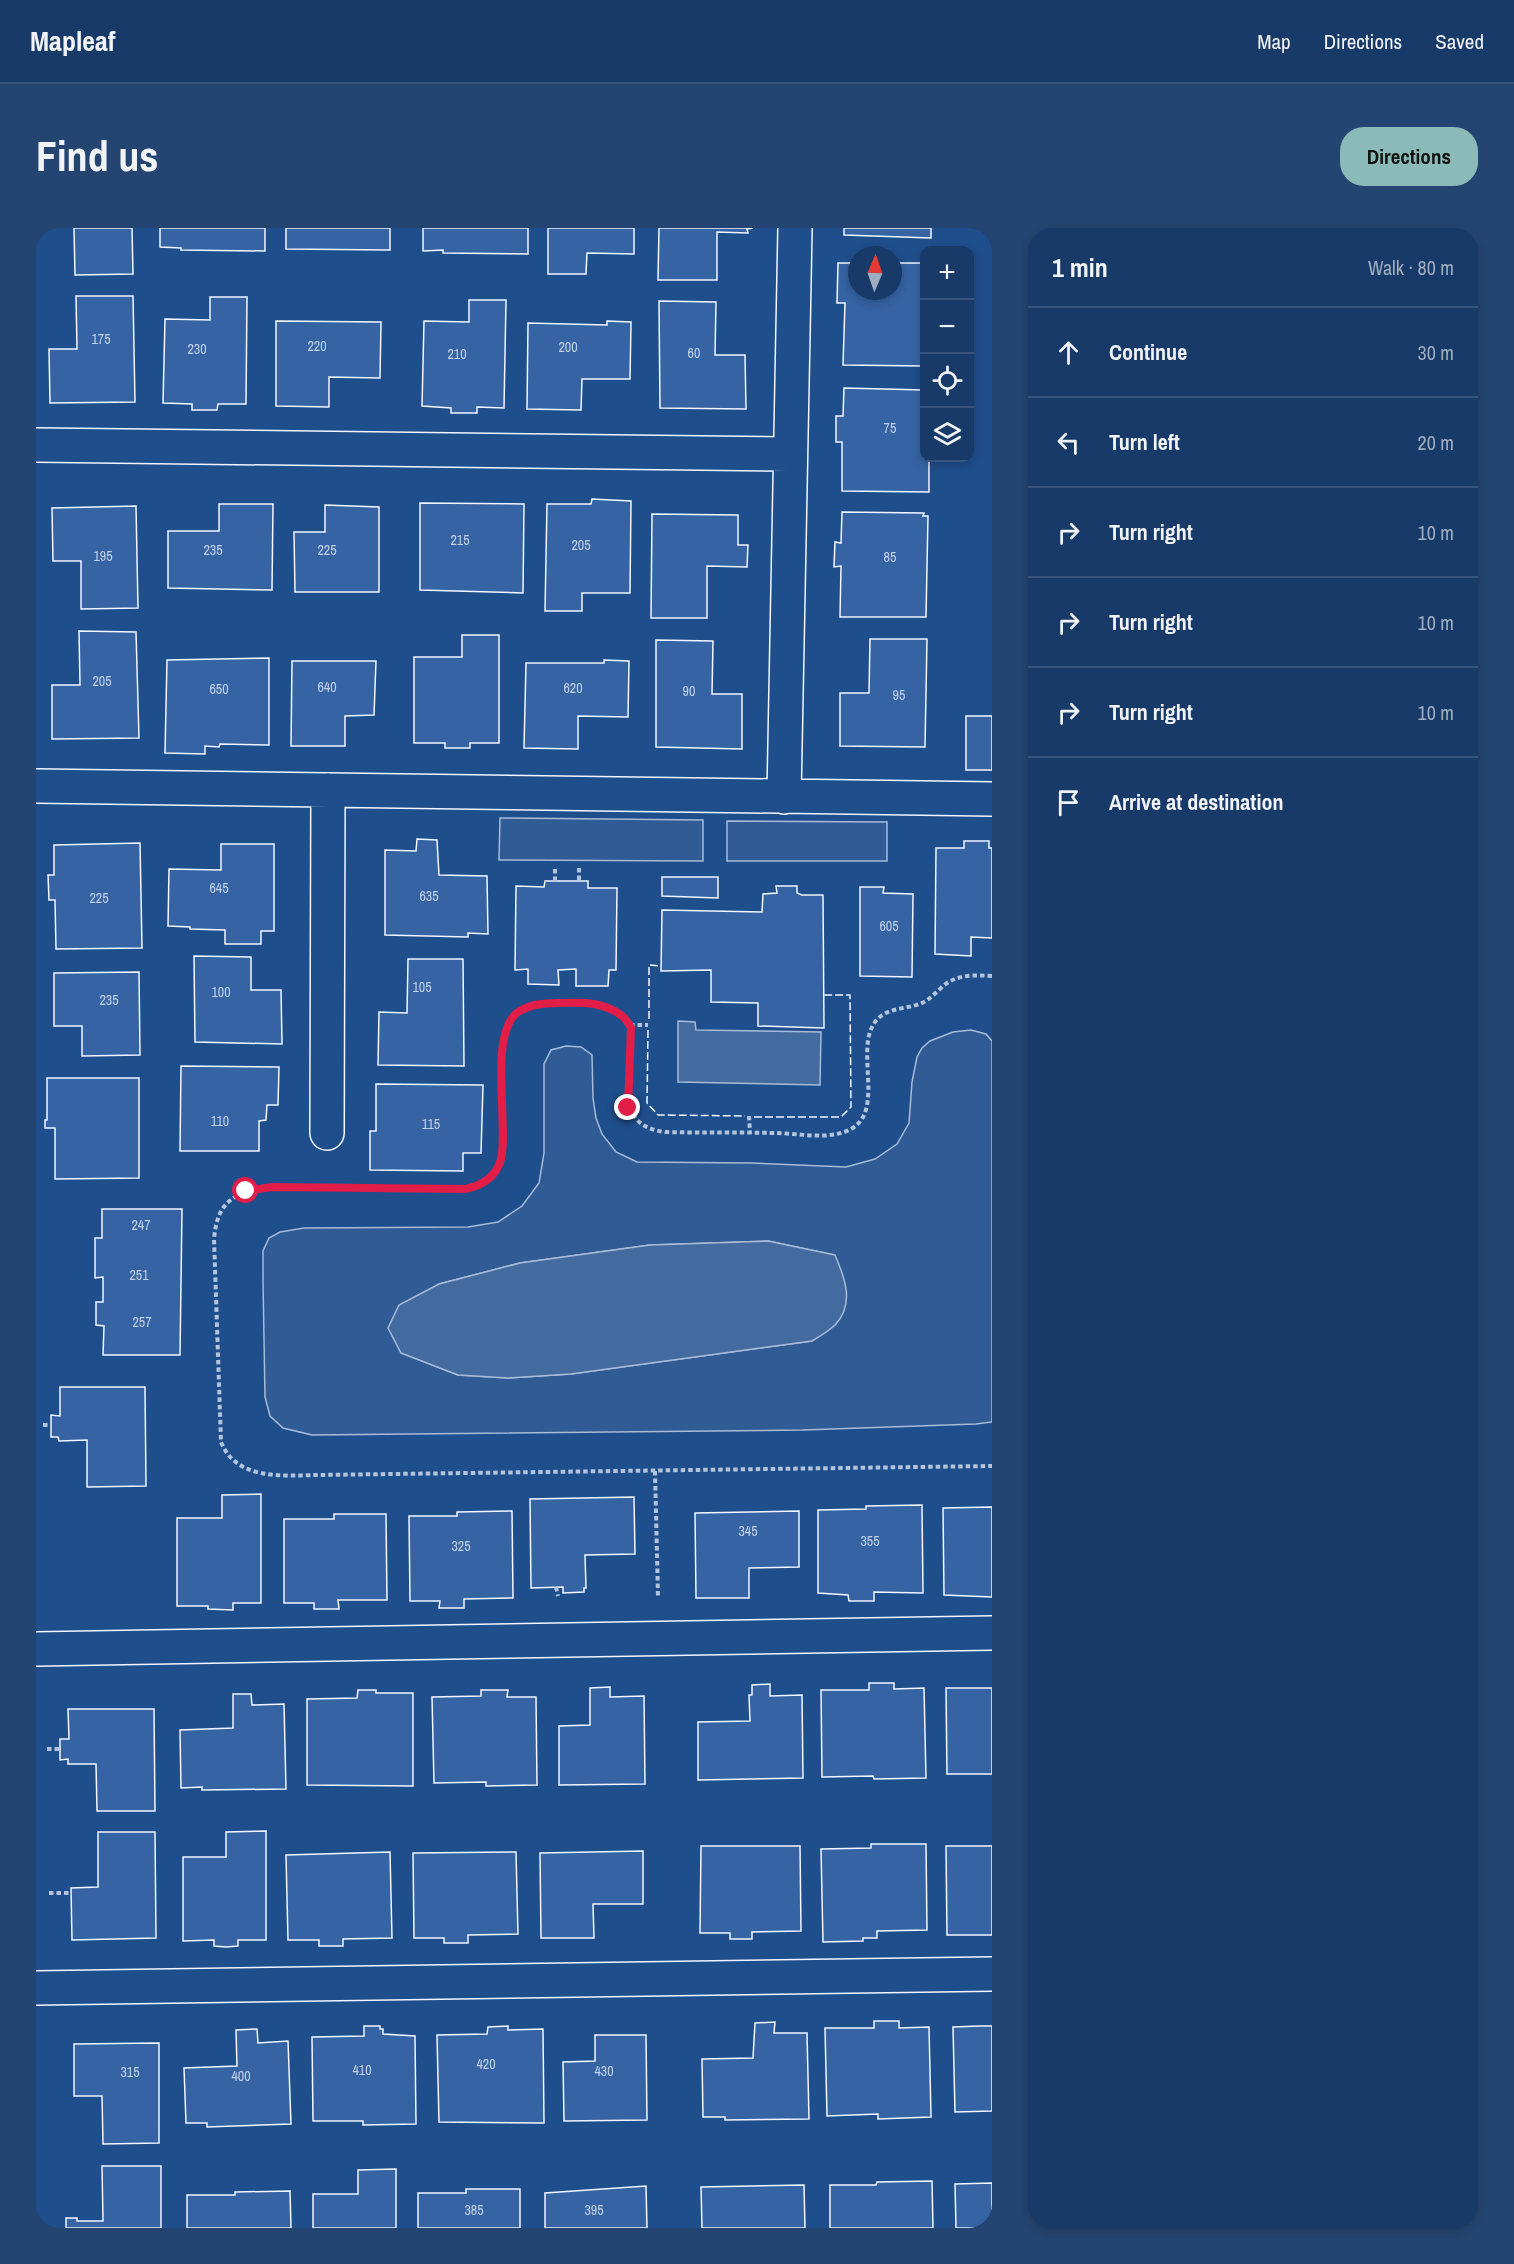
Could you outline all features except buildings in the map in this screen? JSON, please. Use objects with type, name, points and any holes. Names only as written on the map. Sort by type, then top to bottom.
[{"type":"street","points":[[784,797],[795,228]]},
{"type":"street","points":[[36,445],[790,454]]},
{"type":"street","points":[[36,786],[992,799]]},
{"type":"street","points":[[327,1133],[328,790]]},
{"type":"street","points":[[36,1649],[992,1633]]},
{"type":"street","points":[[36,1988],[992,1974]]},
{"type":"path","points":[[555,868],[555,881]]},
{"type":"path","points":[[579,868],[579,881]]},
{"type":"path","points":[[992,976],[962,976],[947,982],[926,1002],[889,1011],[879,1017],[872,1028],[867,1046],[866,1112],[863,1119],[853,1128],[828,1136],[798,1133],[655,1131],[639,1122],[628,1108],[630,1026],[622,1016],[613,1010],[585,1002],[538,1004],[517,1012],[511,1019],[503,1041],[501,1159],[490,1178],[478,1187],[465,1189],[258,1188],[235,1195],[226,1204],[219,1214],[214,1239],[219,1429],[224,1451],[244,1468],[277,1476],[992,1467]]},
{"type":"path","points":[[630,1026],[648,1025]]},
{"type":"path","points":[[749,1116],[750,1133]]},
{"type":"path","points":[[43,1425],[51,1425]]},
{"type":"path","points":[[655,1471],[658,1600]]},
{"type":"path","points":[[47,1749],[60,1749]]},
{"type":"path","points":[[50,1893],[72,1893]]},
{"type":"shaded area","points":[[500,818],[703,820],[703,861],[499,860]]},
{"type":"shaded area","points":[[727,821],[887,822],[887,861],[727,861]]},
{"type":"shaded area","points":[[678,1021],[695,1022],[696,1030],[821,1032],[820,1085],[678,1082]]},
{"type":"shaded area","points":[[971,1030],[986,1034],[992,1041],[992,1422],[803,1430],[312,1435],[283,1428],[270,1416],[265,1397],[263,1281],[263,1251],[269,1238],[280,1232],[304,1228],[468,1227],[498,1222],[522,1206],[539,1183],[544,1153],[544,1064],[551,1050],[566,1046],[581,1047],[592,1055],[593,1098],[596,1118],[602,1134],[616,1152],[637,1162],[846,1167],[875,1159],[897,1144],[909,1123],[912,1082],[917,1057],[930,1041],[953,1032]],"holes":[[[768,1241],[834,1255],[836,1324],[812,1341],[571,1374],[508,1378],[458,1375],[401,1353],[389,1328],[439,1284],[520,1263],[650,1245]]]},
{"type":"shaded area","points":[[768,1241],[835,1255],[845,1282],[845,1308],[835,1325],[812,1341],[571,1374],[508,1378],[458,1375],[401,1353],[388,1328],[399,1305],[439,1284],[520,1263],[650,1245]]},
{"type":"fence","points":[[649,1019],[649,965],[661,966]]},
{"type":"fence","points":[[754,1117],[841,1117],[851,1107],[850,995],[824,995]]},
{"type":"fence","points":[[648,1030],[647,1103],[658,1115],[745,1116]]},
{"type":"route","points":[[246,1191],[272,1187],[465,1189],[478,1187],[490,1178],[501,1159],[503,1041],[511,1019],[517,1012],[538,1004],[585,1002],[601,1005],[613,1010],[629,1023],[631,1028],[628,1108]]}]
